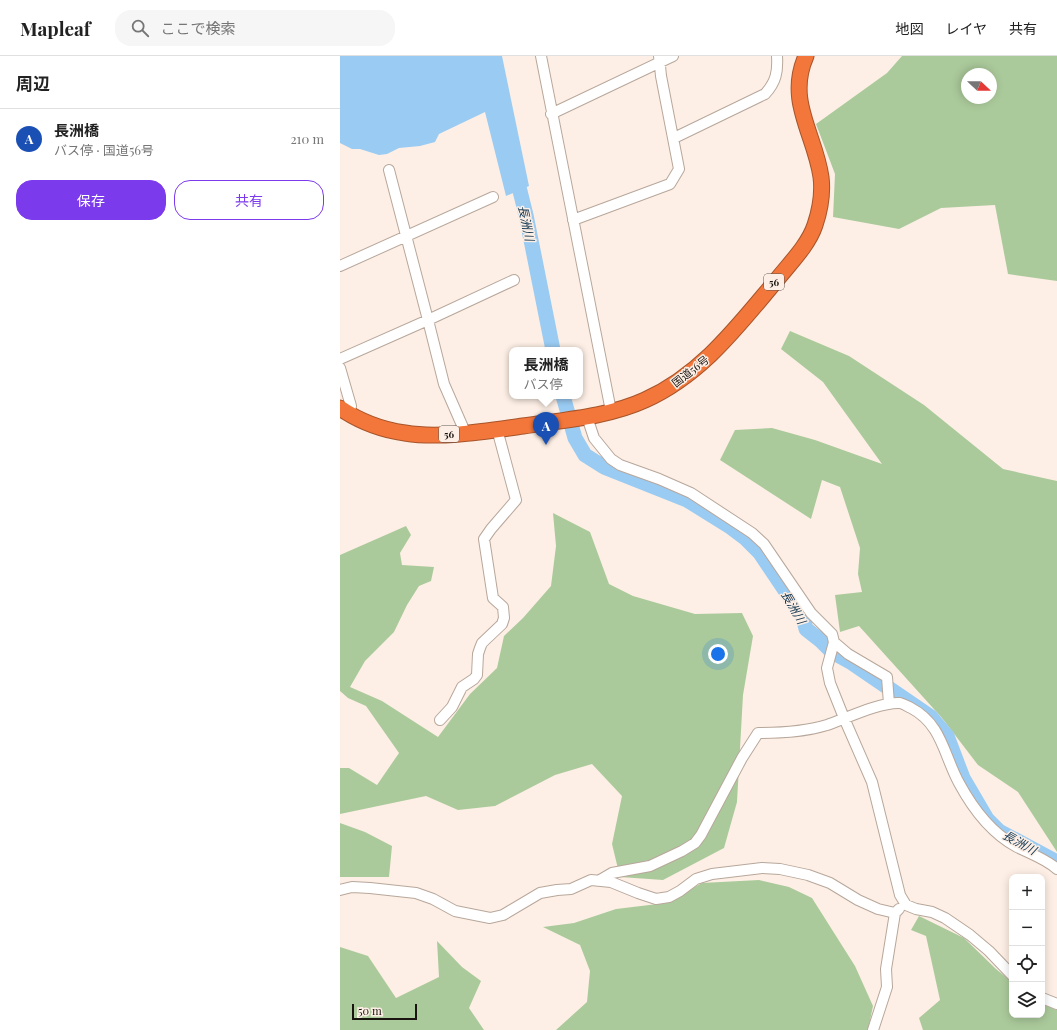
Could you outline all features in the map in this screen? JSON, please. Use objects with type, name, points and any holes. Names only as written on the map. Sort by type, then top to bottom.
[{"type":"highway","name":"国道56号","points":[[344,411],[377,426],[405,433],[433,436],[584,418],[644,401],[672,386],[706,360],[729,336],[802,249],[814,227],[821,201],[821,178],[800,106],[798,86],[806,56]]},
{"type":"street","points":[[541,56],[551,114],[611,411]]},
{"type":"street","points":[[551,114],[660,59],[673,56]]},
{"type":"street","points":[[674,138],[766,94],[772,86],[776,75],[778,56]]},
{"type":"street","points":[[573,220],[670,184],[679,169],[674,138],[660,76],[660,59]]},
{"type":"street","points":[[389,170],[444,384],[466,432]]},
{"type":"street","points":[[340,266],[494,197]]},
{"type":"street","points":[[340,359],[514,280]]},
{"type":"street","points":[[340,368],[351,406],[344,411]]},
{"type":"street","points":[[584,418],[594,438],[611,459],[620,465],[659,479],[691,493],[752,533],[767,549],[811,613],[832,634],[834,642],[827,668],[830,683],[872,782],[900,895],[906,905],[916,909],[932,912],[945,918],[970,935],[989,951],[1009,973]]},
{"type":"street","points":[[440,720],[452,707],[462,687],[474,679],[477,675],[479,668],[478,654],[482,643],[502,624],[504,618],[502,607],[493,598],[484,539],[516,500],[497,429]]},
{"type":"street","points":[[834,642],[848,654],[887,677],[889,704]]},
{"type":"street","points":[[600,880],[612,873],[650,866],[682,852],[695,843],[702,835],[742,758],[758,733],[790,733],[827,725],[889,704],[902,703],[917,711],[932,724],[943,744],[959,783],[985,823],[998,835],[1057,869]]},
{"type":"street","points":[[340,890],[370,888],[416,893],[433,899],[455,911],[490,918],[503,915],[540,893],[571,889],[591,880],[610,882],[656,899],[669,897],[696,879],[712,874],[762,868],[780,869],[808,875],[830,883],[858,900],[878,909],[895,913]]},
{"type":"street","points":[[873,1030],[887,987],[887,959],[895,913],[906,905]]},
{"type":"street","points":[[1045,999],[1057,1004]]},
{"type":"green space","points":[[902,56],[1057,56],[1057,281],[1008,274],[995,205],[941,208],[899,229],[833,217],[835,174],[816,124],[887,73]]},
{"type":"green space","points":[[790,331],[849,356],[924,405],[1003,469],[1057,481],[1057,852],[1018,792],[978,765],[942,718],[859,626],[840,632],[835,595],[862,592],[858,574],[860,548],[840,487],[822,480],[811,519],[720,460],[735,430],[772,428],[815,440],[882,464],[823,382],[781,349]]},
{"type":"green space","points":[[553,513],[590,532],[609,584],[633,596],[695,614],[742,613],[753,636],[743,695],[737,802],[724,848],[663,880],[620,877],[612,844],[622,796],[592,764],[555,775],[495,806],[458,810],[426,796],[340,814],[340,768],[349,768],[377,785],[399,753],[366,706],[348,698],[340,691],[340,555],[406,526],[411,535],[400,553],[402,565],[434,567],[431,581],[419,586],[407,605],[394,632],[365,661],[350,687],[382,701],[438,737],[470,694],[497,668],[504,636],[523,618],[551,586],[556,546]]},
{"type":"green space","points":[[340,823],[365,832],[392,846],[389,877],[340,877]]},
{"type":"green space","points":[[759,880],[789,887],[812,898],[855,966],[873,1006],[868,1030],[556,1030],[587,1002],[590,971],[580,945],[543,927],[574,923],[616,909],[666,903],[702,883]]},
{"type":"green space","points":[[919,916],[964,938],[1009,980],[1009,1018],[1045,1018],[1045,1005],[1057,1010],[1057,1030],[923,1030],[919,1018],[940,1000],[926,936],[911,930]]},
{"type":"green space","points":[[437,941],[462,967],[481,981],[469,1008],[484,1030],[340,1030],[340,947],[368,956],[396,998],[439,977]]},
{"type":"water","points":[[340,56],[502,56],[529,186],[506,196],[485,112],[439,134],[435,142],[420,146],[399,148],[387,154],[379,155],[360,149],[352,149],[340,143]]},
{"type":"waterway","name":"長洲川","points":[[515,171],[526,215],[552,347]]},
{"type":"waterway","name":"長洲川","points":[[564,399],[575,438],[585,455],[604,467],[687,500],[729,526],[745,538],[760,553],[803,617],[806,629],[832,652],[852,663],[931,717],[947,736],[963,778],[987,819],[999,831],[1055,861]]},
{"type":"place","name":"長洲橋","points":[[546,445]]}]
